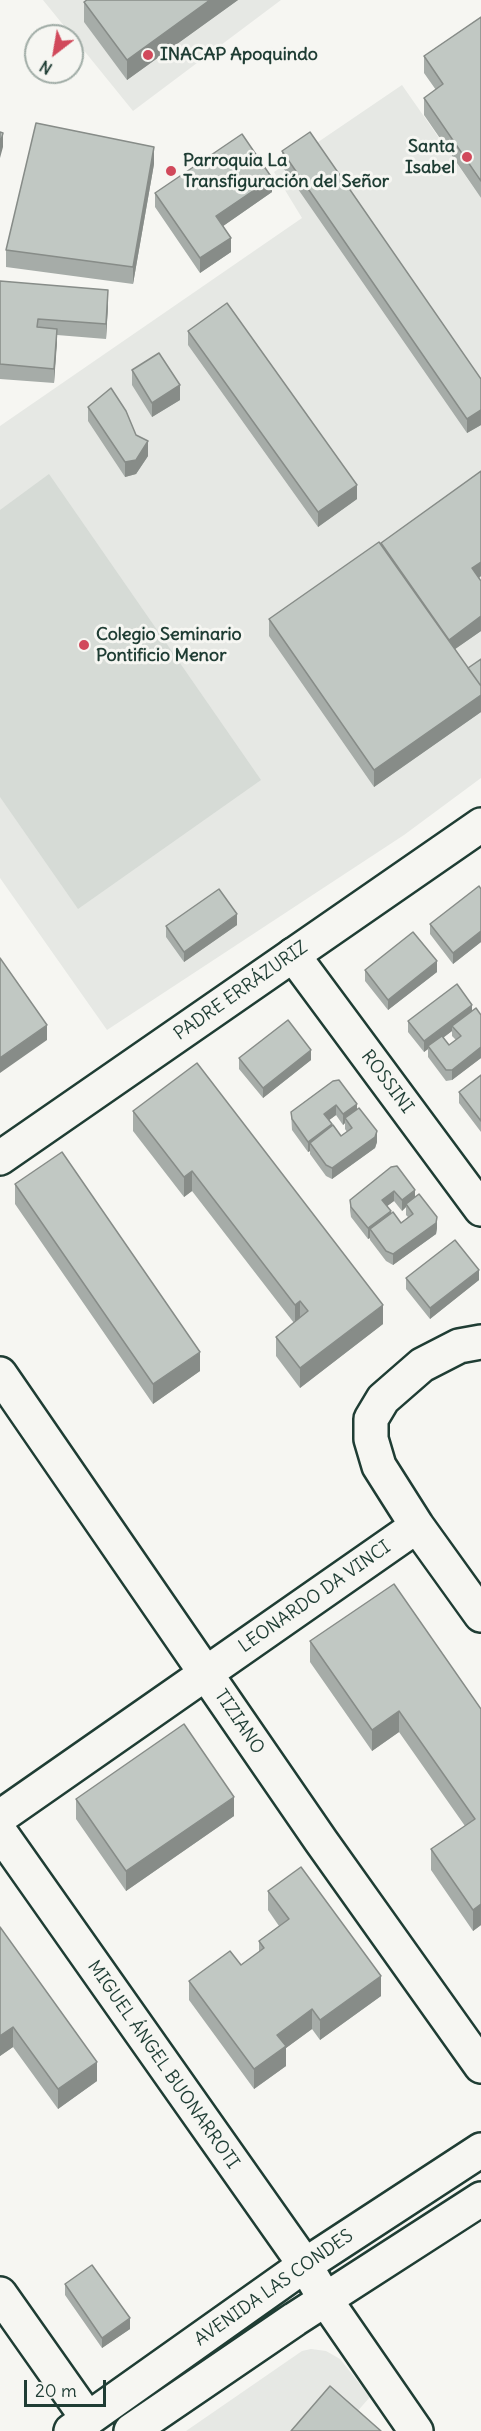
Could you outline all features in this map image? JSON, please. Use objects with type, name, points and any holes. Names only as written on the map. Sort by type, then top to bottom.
[{"type":"street","name":"PADRE ERRÁZURIZ","points":[[0,1158],[481,825]]},
{"type":"street","name":"ROSSINI","points":[[293,955],[481,1209]]},
{"type":"street","points":[[481,1342],[459,1346],[422,1365],[383,1399],[371,1419],[371,1439],[379,1466],[417,1526],[481,1615]]},
{"type":"street","name":"TIZIANO","points":[[0,1374],[321,1841],[481,2066]]},
{"type":"street","name":"LEONARDO DA VINCI","points":[[0,1816],[417,1526]]},
{"type":"street","name":"MIGUEL ÁNGEL BUONARROTI","points":[[0,1832],[305,2265],[325,2299],[416,2431]]},
{"type":"street","name":"AVENIDA LAS CONDES","points":[[80,2425],[305,2265],[481,2150]]},
{"type":"street","name":"AVENIDA LAS CONDES","points":[[132,2431],[325,2299],[481,2199]]},
{"type":"street","points":[[0,2294],[80,2425]]},
{"type":"shaded area","name":"INACAP Apoquindo","points":[[43,0],[281,0],[133,111],[84,51],[84,24],[62,24]]},
{"type":"shaded area","name":"Colegio Seminario Pontificio Menor","points":[[402,85],[481,198],[481,778],[404,835],[107,1030],[0,878],[0,426],[302,218],[274,172]]},
{"type":"shaded area","name":"Colegio Seminario Pontificio Menor","points":[[49,474],[261,780],[78,909],[0,797],[0,510]]},
{"type":"shaded area","points":[[311,2349],[326,2351],[340,2359],[370,2397],[340,2431],[186,2431],[302,2351]]},
{"type":"building","points":[[87,0],[210,0],[127,60],[84,2]]},
{"type":"building","name":"Santa Isabel","points":[[481,17],[481,181],[424,98],[443,84],[424,56]]},
{"type":"building","points":[[36,123],[154,147],[133,267],[6,250]]},
{"type":"building","points":[[310,132],[481,379],[481,410],[467,419],[282,151]]},
{"type":"building","points":[[242,134],[272,178],[216,216],[231,238],[200,258],[155,193]]},
{"type":"building","points":[[0,281],[108,290],[106,324],[38,319],[37,327],[57,329],[54,369],[0,364]]},
{"type":"building","points":[[227,303],[357,485],[318,512],[188,331]]},
{"type":"building","points":[[159,353],[180,385],[152,403],[132,370]]},
{"type":"building","points":[[111,388],[126,411],[136,435],[148,441],[136,460],[125,462],[88,407]]},
{"type":"building","points":[[481,471],[481,562],[472,568],[481,581],[481,616],[449,640],[381,543]]},
{"type":"building","points":[[379,542],[481,686],[481,695],[374,770],[269,619]]},
{"type":"building","points":[[481,659],[481,686],[468,668]]},
{"type":"building","points":[[479,886],[481,889],[481,931],[453,953],[430,924]]},
{"type":"building","points":[[219,889],[237,914],[184,952],[166,926]]},
{"type":"building","points":[[413,932],[437,961],[388,1000],[365,970]]},
{"type":"building","points":[[0,958],[47,1025],[0,1058]]},
{"type":"building","points":[[457,984],[472,1005],[424,1041],[408,1021]]},
{"type":"building","points":[[476,1008],[481,1015],[481,1047],[452,1070],[446,1070],[428,1046],[442,1036],[449,1045],[461,1036],[452,1026]]},
{"type":"building","points":[[288,1020],[311,1050],[263,1088],[239,1058]]},
{"type":"building","points":[[197,1063],[383,1305],[300,1368],[276,1337],[308,1311],[300,1301],[295,1305],[192,1171],[184,1177],[133,1111]]},
{"type":"building","points":[[481,1075],[481,1121],[459,1092]]},
{"type":"building","points":[[339,1080],[357,1104],[343,1114],[336,1105],[324,1114],[332,1124],[308,1142],[292,1119],[291,1112],[333,1081]]},
{"type":"building","points":[[359,1108],[377,1131],[375,1137],[332,1168],[326,1165],[310,1143],[333,1125],[341,1136],[352,1128],[345,1118]]},
{"type":"building","points":[[62,1152],[200,1352],[153,1384],[15,1184]]},
{"type":"building","points":[[397,1166],[415,1190],[402,1200],[394,1191],[382,1200],[391,1211],[368,1228],[351,1207],[350,1200],[391,1167]]},
{"type":"building","points":[[419,1194],[437,1217],[436,1223],[393,1254],[386,1251],[370,1229],[393,1212],[401,1223],[413,1214],[406,1204]]},
{"type":"building","points":[[455,1240],[479,1270],[430,1308],[406,1278]]},
{"type":"building","points":[[394,1584],[481,1709],[481,1904],[473,1910],[431,1849],[475,1819],[399,1711],[372,1730],[310,1641]]},
{"type":"building","points":[[184,1724],[234,1797],[126,1871],[76,1799]]},
{"type":"building","points":[[301,1867],[381,1976],[320,2020],[312,2009],[277,2035],[286,2046],[254,2069],[189,1981],[230,1951],[241,1965],[264,1948],[259,1941],[289,1919],[268,1891]]},
{"type":"building","points":[[0,1927],[97,2062],[58,2089],[13,2027],[0,2036]]},
{"type":"building","points":[[92,2265],[130,2318],[102,2338],[65,2284]]},
{"type":"building","points":[[330,2386],[381,2431],[291,2431]]},
{"type":"place","name":"INACAP Apoquindo","points":[[148,55]]},
{"type":"place","name":"Santa Isabel","points":[[467,157]]},
{"type":"place","name":"Parroquia La Transfiguración del Señor","points":[[171,171]]},
{"type":"place","name":"Colegio Seminario Pontificio Menor","points":[[84,645]]}]
